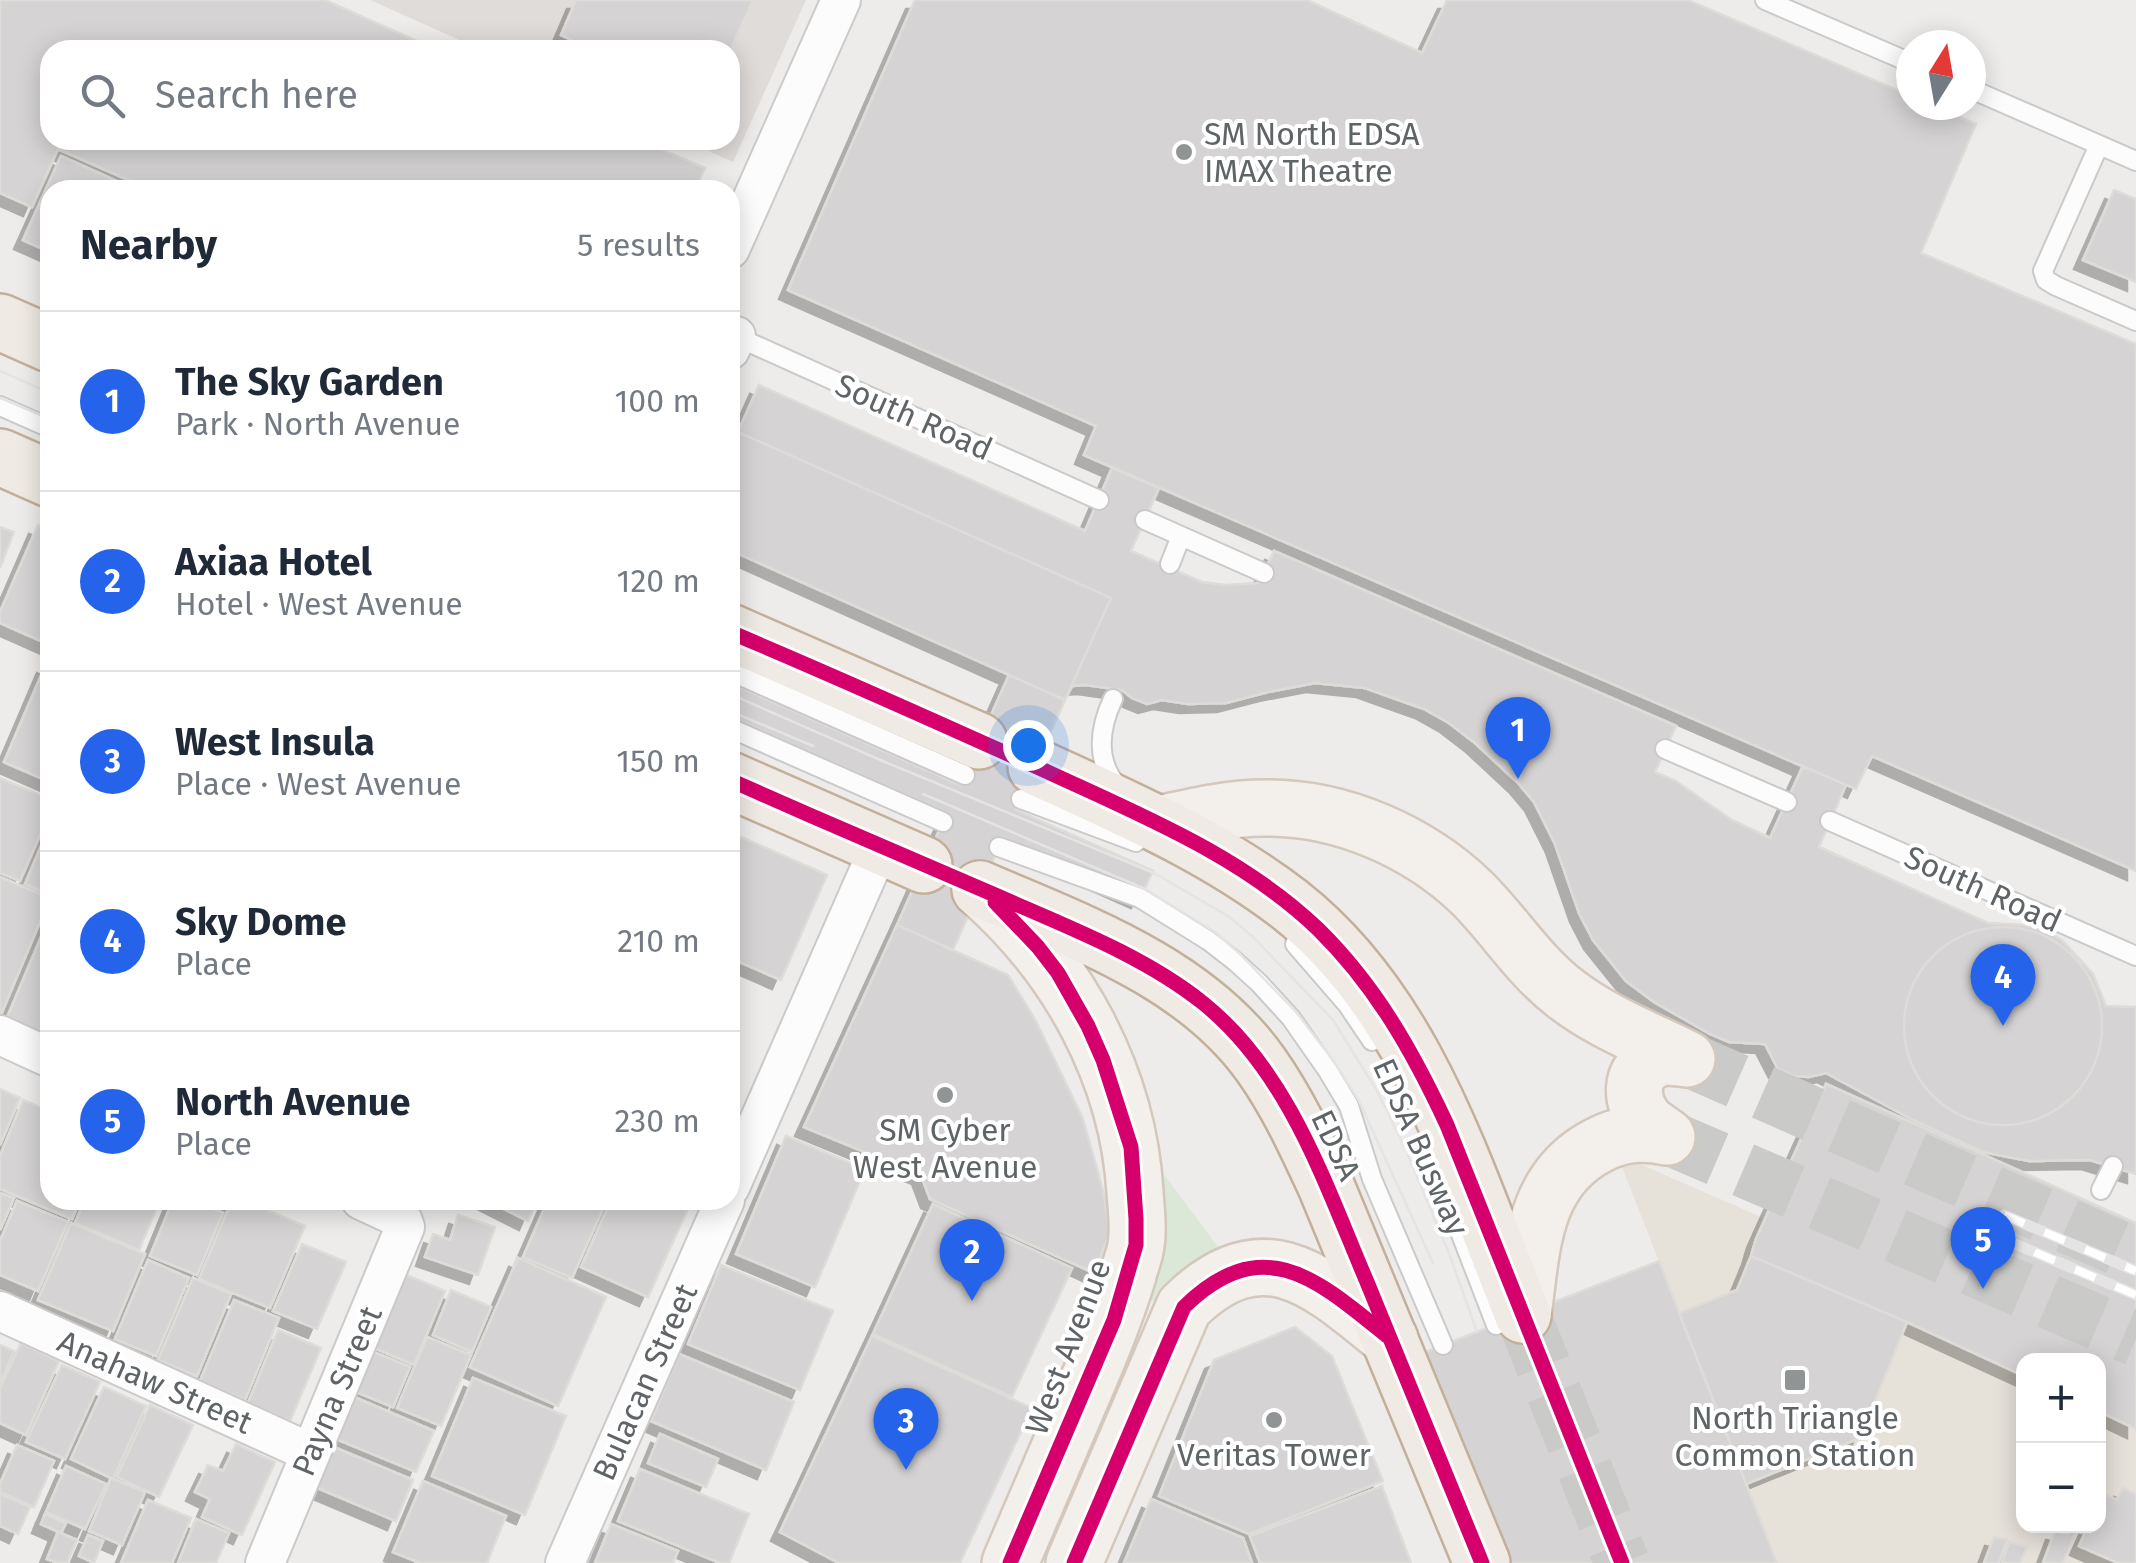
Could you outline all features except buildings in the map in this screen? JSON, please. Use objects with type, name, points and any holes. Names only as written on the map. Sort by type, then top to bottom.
[{"type":"highway","points":[[0,310],[40,328]]},
{"type":"highway","points":[[0,322],[40,340]]},
{"type":"highway","points":[[0,458],[40,476]]},
{"type":"highway","points":[[740,637],[972,758]]},
{"type":"highway","points":[[740,783],[916,844]]},
{"type":"highway","points":[[1028,783],[1202,846],[1288,904],[1343,956],[1385,1007],[1430,1087],[1447,1125],[1509,1320]]},
{"type":"highway","name":"EDSA","points":[[990,868],[1062,924],[1142,964],[1204,1004],[1259,1062],[1299,1127],[1416,1342],[1482,1563]]},
{"type":"main road","points":[[1150,829],[1204,814],[1266,808],[1297,810],[1378,832],[1428,858],[1472,893],[1542,974],[1568,996],[1687,1059],[1667,1057],[1652,1061],[1634,1083],[1634,1097],[1641,1113],[1667,1136],[1633,1133],[1605,1142],[1581,1156],[1557,1178],[1548,1193],[1509,1320]]},
{"type":"main road","name":"West Avenue","points":[[990,868],[1008,914],[1038,947],[1071,994],[1104,1060],[1132,1147],[1136,1206],[1136,1246],[1114,1320],[1010,1563]]},
{"type":"main road","points":[[1074,1563],[1184,1307],[1213,1282],[1251,1267],[1282,1269],[1332,1292],[1416,1342]]},
{"type":"street","points":[[740,216],[841,0]]},
{"type":"street","points":[[740,1170],[916,844]]},
{"type":"street","points":[[0,1035],[40,1053]]},
{"type":"street","name":"Payna Street","points":[[264,1563],[403,1231],[402,1218],[384,1210]]},
{"type":"street","name":"Bulacan Street","points":[[565,1563],[720,1210]]},
{"type":"street","name":"Anahaw Street","points":[[0,1311],[311,1452]]},
{"type":"lane","points":[[1765,0],[1896,57]]},
{"type":"lane","points":[[1986,96],[2136,161]]},
{"type":"lane","points":[[2098,145],[2043,271],[2046,280],[2056,286],[2136,322]]},
{"type":"lane","name":"South Road","points":[[740,343],[1099,500]]},
{"type":"lane","points":[[0,406],[40,424]]},
{"type":"lane","points":[[1144,520],[1264,573]]},
{"type":"lane","points":[[1170,564],[1181,536]]},
{"type":"lane","points":[[740,674],[972,758]]},
{"type":"lane","points":[[1112,698],[1102,729],[1103,760],[1113,782],[1150,829]]},
{"type":"lane","points":[[740,734],[916,844]]},
{"type":"lane","points":[[1666,749],[1787,802]]},
{"type":"lane","name":"South Road","points":[[1830,822],[2136,956]]},
{"type":"lane","name":"EDSA Busway","points":[[1286,935],[1347,1004],[1377,1049]]},
{"type":"lane","name":"EDSA Busway","points":[[1430,1154],[1509,1320]]},
{"type":"lane","points":[[2101,1190],[2113,1166]]},
{"type":"shaded area","points":[[370,0],[806,0],[740,146],[740,40],[460,40]]},
{"type":"shaded area","points":[[706,150],[738,150],[733,162]]},
{"type":"shaded area","points":[[1617,1154],[2072,1353],[2016,1353],[2016,1533],[2106,1533],[2106,1368],[2136,1382],[2136,1563],[1777,1563]]},
{"type":"green space","points":[[1159,1168],[1222,1252],[1186,1268],[1159,1303],[1145,1292]]},
{"type":"tunnel","points":[[1687,1059],[2136,1256]]},
{"type":"tunnel","points":[[1667,1137],[2136,1339]]},
{"type":"tunnel","points":[[1523,1315],[1622,1563]]},
{"type":"tram line","points":[[0,371],[40,389]]},
{"type":"tram line","points":[[0,398],[40,415]]},
{"type":"tram line","points":[[740,698],[1154,873],[1228,916],[1253,937],[1333,1020],[1377,1091],[1450,1256],[1477,1332]]},
{"type":"tram line","points":[[740,715],[813,746]]},
{"type":"tram line","points":[[923,794],[1145,889],[1215,932],[1240,954],[1297,1013],[1359,1101],[1433,1263]]},
{"type":"railway","points":[[2004,1215],[2136,1271]]},
{"type":"railway","points":[[1994,1235],[2136,1295]]},
{"type":"cycle path","points":[[740,636],[1050,773],[1191,840],[1289,903],[1339,951],[1407,1046],[1447,1125],[1622,1563]]},
{"type":"cycle path","points":[[740,784],[1103,943],[1180,986],[1233,1031],[1259,1062],[1302,1132],[1482,1563]]},
{"type":"cycle path","points":[[995,902],[1058,973],[1088,1026],[1131,1147],[1136,1219],[1136,1245],[1114,1320],[1010,1563]]},
{"type":"cycle path","points":[[1074,1563],[1184,1307],[1213,1284],[1239,1271],[1264,1267],[1289,1271],[1313,1281],[1387,1336]]},
{"type":"place","name":"SM North EDSA IMAX Theatre","points":[[1184,152]]},
{"type":"place","name":"The Sky Garden","points":[[1518,779]]},
{"type":"place","name":"Sky Dome","points":[[2003,1026]]},
{"type":"place","name":"SM Cyber West Avenue","points":[[945,1095]]},
{"type":"place","name":"North Avenue","points":[[1983,1289]]},
{"type":"place","name":"Axiaa Hotel","points":[[972,1301]]},
{"type":"place","name":"North Triangle Common Station","points":[[1795,1380]]},
{"type":"place","name":"Veritas Tower","points":[[1274,1420]]},
{"type":"place","name":"West Insula","points":[[906,1470]]}]
